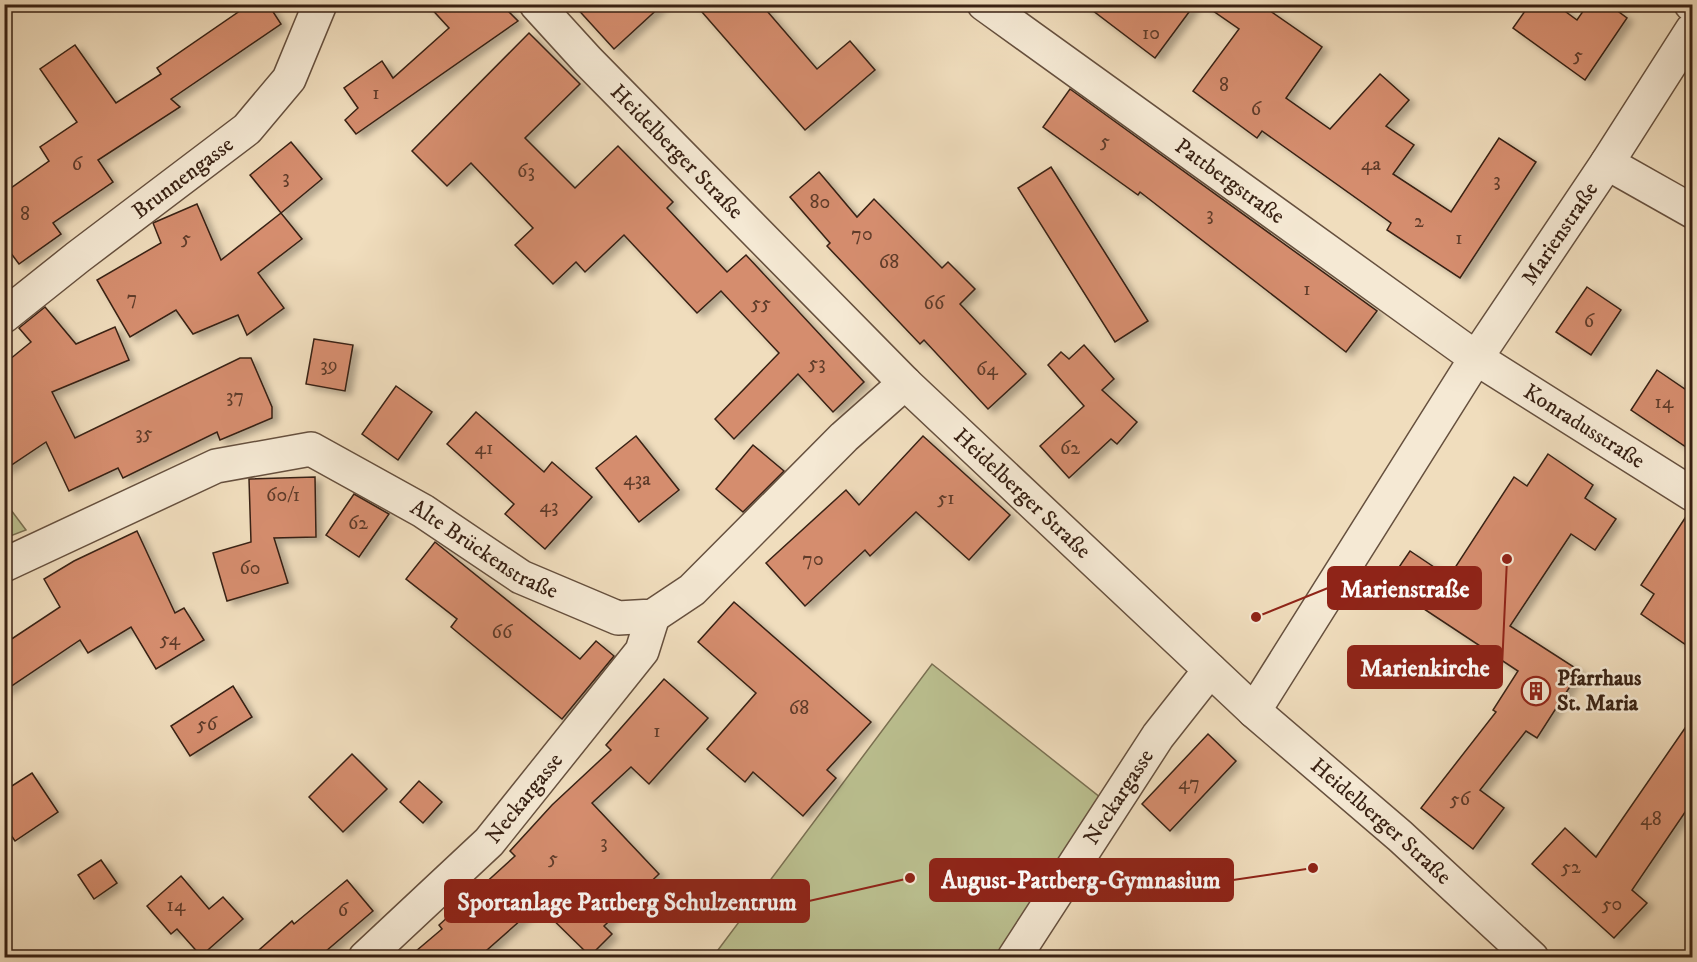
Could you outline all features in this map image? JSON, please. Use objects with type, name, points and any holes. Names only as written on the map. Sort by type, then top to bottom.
[{"type":"street","name":"Brunnengasse","points":[[4,316],[247,129],[289,79],[320,4]]},
{"type":"street","name":"Heidelberger Straße","points":[[536,4],[588,61],[905,382],[1254,711],[1400,836],[1532,957]]},
{"type":"street","name":"Pattbergstraße","points":[[984,4],[1476,358]]},
{"type":"street","name":"Marienstraße","points":[[1254,711],[1476,358],[1607,163],[1692,30]]},
{"type":"street","points":[[1607,163],[1692,210]]},
{"type":"street","name":"Konradusstraße","points":[[1476,358],[1692,494]]},
{"type":"street","points":[[653,616],[692,590],[844,437],[905,382]]},
{"type":"street","name":"Alte Brückenstraße","points":[[4,565],[216,466],[311,449],[423,511],[521,577],[618,618],[653,616]]},
{"type":"street","name":"Neckargasse","points":[[365,957],[489,842],[642,651],[653,616]]},
{"type":"street","name":"Neckargasse","points":[[1014,957],[1158,736],[1210,670]]},
{"type":"green space","points":[[5,502],[26,530],[4,538]]},
{"type":"green space","points":[[932,664],[1101,798],[998,957],[712,958]]},
{"type":"building","points":[[250,4],[268,4],[281,24],[171,99],[180,107],[98,160],[113,182],[53,223],[61,234],[19,264],[4,244],[4,193],[49,161],[40,147],[77,122],[40,69],[75,45],[116,103],[161,74],[157,68]]},
{"type":"building","points":[[427,4],[501,4],[518,21],[356,134],[345,120],[358,108],[344,88],[382,61],[393,78],[449,28]]},
{"type":"building","points":[[573,4],[663,4],[614,49]]},
{"type":"building","points":[[695,4],[761,4],[817,69],[850,41],[875,70],[805,130]]},
{"type":"building","points":[[1084,4],[1195,4],[1155,58]]},
{"type":"building","points":[[1203,4],[1260,4],[1322,47],[1286,98],[1330,129],[1380,74],[1409,100],[1386,126],[1414,145],[1393,174],[1451,212],[1499,138],[1536,162],[1460,278],[1387,230],[1391,223],[1262,131],[1257,138],[1193,91],[1239,29]]},
{"type":"building","points":[[1530,4],[1555,4],[1577,20],[1588,4],[1608,4],[1627,18],[1585,80],[1513,28]]},
{"type":"building","points":[[529,33],[580,84],[525,138],[575,188],[618,146],[673,202],[667,208],[727,272],[746,255],[864,382],[833,412],[798,374],[734,439],[715,419],[779,353],[721,291],[697,313],[624,235],[585,272],[576,262],[553,284],[515,245],[533,228],[471,163],[447,186],[412,151]]},
{"type":"building","points":[[1070,89],[1377,311],[1346,352],[1140,192],[1138,195],[1043,127]]},
{"type":"building","points":[[291,142],[322,179],[281,213],[250,175]]},
{"type":"building","points":[[1051,167],[1148,321],[1115,342],[1018,188]]},
{"type":"building","points":[[819,172],[857,217],[874,199],[942,268],[948,262],[975,289],[960,304],[1026,374],[988,409],[924,340],[920,344],[827,246],[830,243],[790,197]]},
{"type":"building","points":[[197,204],[221,260],[281,213],[302,239],[258,273],[284,308],[247,335],[238,315],[193,334],[176,310],[130,337],[97,280],[161,243],[153,223]]},
{"type":"building","points":[[1587,287],[1621,310],[1591,355],[1556,332]]},
{"type":"building","points":[[45,307],[76,344],[115,327],[129,360],[52,392],[75,438],[240,358],[251,358],[272,407],[272,418],[220,440],[217,432],[123,478],[118,468],[69,491],[46,442],[4,470],[4,364],[31,342],[19,328]]},
{"type":"building","points":[[314,339],[353,345],[345,391],[306,384]]},
{"type":"building","points":[[1084,345],[1114,379],[1102,390],[1137,422],[1117,444],[1111,439],[1069,478],[1040,446],[1084,406],[1048,365],[1061,352],[1069,359]]},
{"type":"building","points":[[1657,370],[1692,394],[1692,451],[1631,410]]},
{"type":"building","points":[[396,386],[432,412],[398,460],[362,434]]},
{"type":"building","points":[[476,412],[544,472],[552,462],[592,497],[545,549],[505,514],[514,504],[447,444]]},
{"type":"building","points":[[636,436],[679,490],[639,522],[596,468]]},
{"type":"building","points":[[923,436],[1010,515],[969,560],[916,512],[870,556],[865,550],[805,606],[766,563],[846,490],[859,505]]},
{"type":"building","points":[[753,445],[784,471],[743,512],[716,489]]},
{"type":"building","points":[[1548,454],[1593,485],[1585,498],[1616,519],[1595,550],[1571,534],[1510,626],[1580,671],[1537,738],[1526,731],[1480,790],[1504,808],[1473,849],[1421,808],[1496,712],[1493,710],[1518,671],[1424,609],[1431,598],[1395,573],[1410,551],[1449,577],[1514,477],[1527,486]]},
{"type":"building","points":[[315,477],[316,537],[274,538],[288,583],[227,601],[213,553],[251,542],[249,479]]},
{"type":"building","points":[[354,494],[389,514],[359,557],[326,535]]},
{"type":"building","points":[[1689,512],[1692,513],[1692,649],[1641,614],[1654,594],[1641,585]]},
{"type":"building","points":[[137,531],[175,613],[184,608],[204,640],[156,669],[131,627],[88,653],[80,640],[4,691],[4,644],[60,607],[44,579],[74,561]]},
{"type":"building","points":[[435,542],[580,659],[596,641],[614,656],[562,719],[451,627],[457,619],[406,579]]},
{"type":"building","points":[[734,602],[871,722],[827,770],[836,778],[803,816],[753,772],[745,782],[707,749],[756,693],[698,642]]},
{"type":"building","points":[[664,679],[708,718],[649,784],[631,767],[592,803],[659,874],[604,926],[612,934],[590,956],[538,905],[479,957],[409,957],[442,929],[439,925],[515,856],[510,851],[552,805],[611,750],[606,745]]},
{"type":"building","points":[[233,686],[252,717],[190,756],[171,726]]},
{"type":"building","points":[[1692,718],[1692,802],[1632,890],[1647,903],[1614,938],[1532,864],[1565,828],[1596,857]]},
{"type":"building","points":[[1208,734],[1236,761],[1170,831],[1142,804]]},
{"type":"building","points":[[352,754],[387,789],[343,832],[309,797]]},
{"type":"building","points":[[32,773],[58,812],[15,841],[4,825],[4,791]]},
{"type":"building","points":[[419,781],[442,802],[423,823],[400,802]]},
{"type":"building","points":[[101,860],[117,883],[94,899],[78,875]]},
{"type":"building","points":[[181,876],[209,909],[223,897],[243,919],[201,956],[177,929],[171,934],[147,906]]},
{"type":"building","points":[[347,880],[373,911],[319,957],[251,957],[292,921],[294,924]]},
{"type":"place","name":"Marienkirche","points":[[1507,559]]},
{"type":"place","name":"Marienstraße","points":[[1256,617]]},
{"type":"place","name":"Pfarrhaus St. Maria","points":[[1536,691]]},
{"type":"place","name":"August-Pattberg-Gymnasium","points":[[1313,868]]},
{"type":"place","name":"Sportanlage Pattberg Schulzentrum","points":[[910,878]]}]
